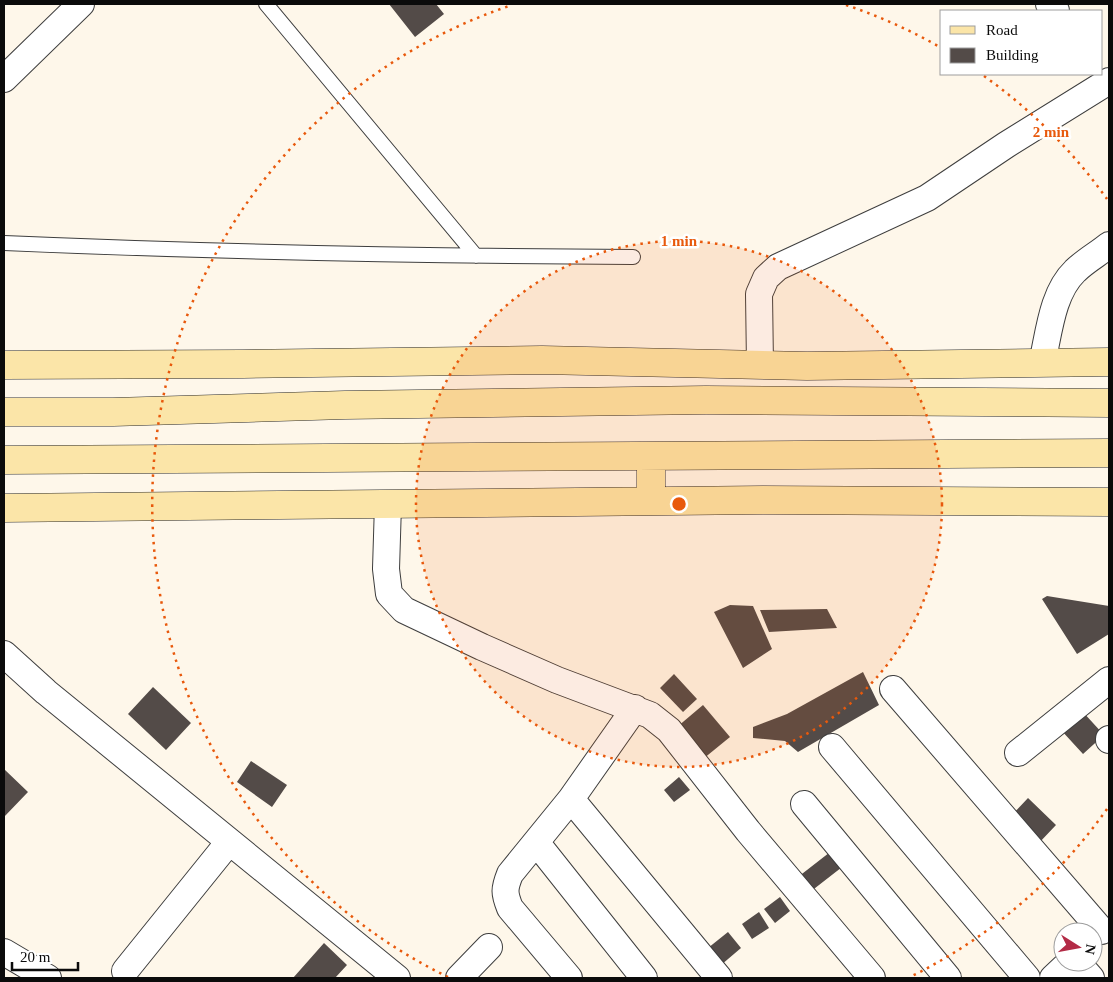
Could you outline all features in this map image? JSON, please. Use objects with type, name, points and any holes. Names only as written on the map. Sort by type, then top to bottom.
[{"type":"main road","points":[[4,365],[542,360],[769,365],[1109,362]]},
{"type":"main road","points":[[769,365],[779,401]]},
{"type":"main road","points":[[4,412],[113,412],[355,405],[706,400],[1109,403]]},
{"type":"main road","points":[[4,460],[1109,453]]},
{"type":"main road","points":[[651,456],[652,501]]},
{"type":"main road","points":[[4,508],[773,500],[1109,502]]},
{"type":"street","points":[[4,78],[81,4]]},
{"type":"street","points":[[769,365],[759,294],[766,278],[778,267],[927,198],[1109,81]]},
{"type":"street","points":[[1042,363],[1056,304],[1064,286],[1074,272],[1109,245]]},
{"type":"street","points":[[388,504],[386,569],[389,594],[404,610],[498,655],[650,715],[669,730],[748,831],[872,978]]},
{"type":"street","points":[[4,654],[46,692],[397,978]]},
{"type":"street","points":[[1018,753],[1109,680]]},
{"type":"street","points":[[893,689],[1092,922]]},
{"type":"street","points":[[568,978],[510,908],[505,896],[506,884],[510,874],[570,799],[635,708]]},
{"type":"street","points":[[832,747],[1027,978]]},
{"type":"street","points":[[570,799],[719,978]]},
{"type":"street","points":[[804,804],[948,978]]},
{"type":"street","points":[[125,970],[229,842]]},
{"type":"street","points":[[536,842],[644,978]]},
{"type":"street","points":[[459,978],[489,947]]},
{"type":"street","points":[[4,952],[48,978]]},
{"type":"lane","points":[[266,4],[476,256]]},
{"type":"lane","points":[[4,244],[476,256],[632,257]]},
{"type":"building","points":[[389,4],[436,4],[444,14],[415,37]]},
{"type":"building","points":[[1047,596],[1109,606],[1109,634],[1077,654],[1042,599]]},
{"type":"building","points":[[730,605],[753,606],[772,649],[743,668],[714,612]]},
{"type":"building","points":[[827,609],[837,628],[769,632],[760,610]]},
{"type":"building","points":[[863,672],[879,705],[798,752],[785,741],[753,738],[753,727],[787,714]]},
{"type":"building","points":[[674,674],[697,699],[683,712],[660,688]]},
{"type":"building","points":[[153,687],[191,723],[166,750],[128,714]]},
{"type":"building","points":[[703,705],[730,737],[703,759],[677,727]]},
{"type":"building","points":[[1082,711],[1104,735],[1083,754],[1061,730]]},
{"type":"building","points":[[251,761],[287,785],[272,807],[237,782]]},
{"type":"building","points":[[4,769],[28,792],[4,817]]},
{"type":"building","points":[[679,777],[690,790],[674,802],[664,790]]},
{"type":"building","points":[[1028,798],[1056,825],[1038,844],[1010,817]]},
{"type":"building","points":[[834,849],[846,864],[810,892],[798,877]]},
{"type":"building","points":[[780,897],[790,911],[775,923],[764,909]]},
{"type":"building","points":[[759,912],[769,928],[752,939],[742,924]]},
{"type":"building","points":[[728,932],[741,948],[721,965],[708,948]]},
{"type":"building","points":[[324,943],[347,965],[335,978],[293,978]]}]
